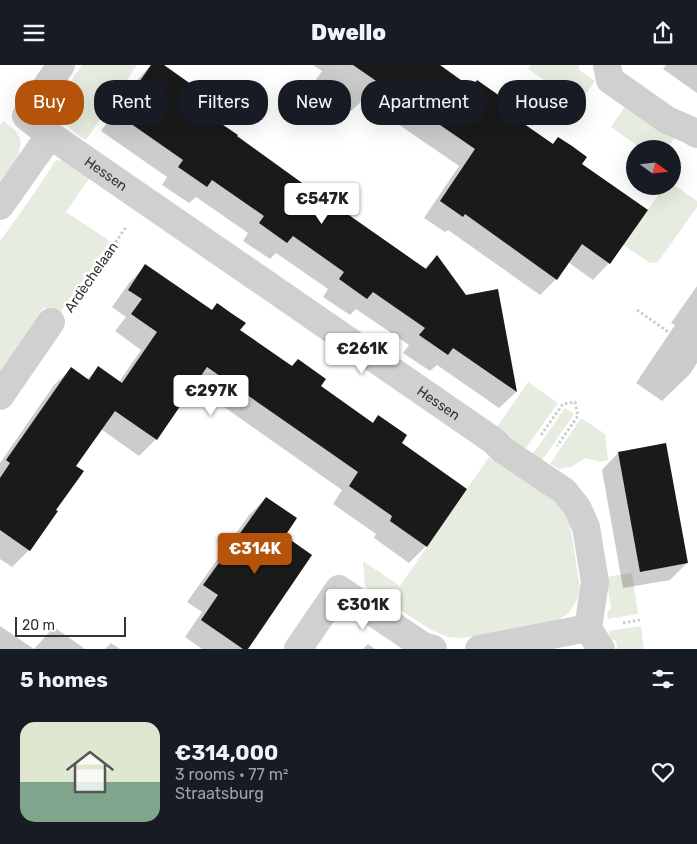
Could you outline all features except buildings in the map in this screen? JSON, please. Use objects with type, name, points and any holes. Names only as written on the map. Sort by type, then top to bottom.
[{"type":"street","points":[[0,206],[50,135],[26,116],[62,65]]},
{"type":"street","points":[[607,65],[610,80],[667,120],[697,134]]},
{"type":"street","name":"Hessen","points":[[50,135],[564,491],[577,507],[586,527],[594,582],[594,639]]},
{"type":"street","name":"Ardèchelaan","points":[[0,396],[51,322]]},
{"type":"street","points":[[298,649],[339,589],[423,646],[433,649]]},
{"type":"street","points":[[480,649],[594,639]]},
{"type":"path","name":"Ardèchelaan","points":[[51,322],[61,321],[145,200]]},
{"type":"path","points":[[636,310],[697,351]]},
{"type":"path","points":[[575,402],[578,416],[530,468],[563,404],[575,402]]},
{"type":"shaded area","points":[[82,65],[137,65],[127,80],[94,80],[94,125],[96,125],[86,140],[75,133],[68,125],[84,125],[84,80],[72,80]]},
{"type":"shaded area","points":[[531,65],[579,65],[579,70],[595,81],[586,94],[586,80],[544,80],[528,69]]},
{"type":"shaded area","points":[[627,104],[675,137],[673,140],[629,140],[611,127]]},
{"type":"shaded area","points":[[3,121],[17,133],[20,147],[16,159],[0,181],[0,125]]},
{"type":"shaded area","points":[[56,160],[66,161],[90,177],[66,212],[110,241],[57,317],[44,307],[0,371],[0,241]]},
{"type":"shaded area","points":[[681,190],[697,201],[697,207],[658,262],[650,263],[623,245],[659,195],[681,195]]},
{"type":"shaded area","points":[[528,382],[558,403],[523,452],[513,445],[512,438],[497,427]]},
{"type":"shaded area","points":[[565,408],[574,414],[540,463],[531,457]]},
{"type":"shaded area","points":[[581,418],[605,434],[608,460],[600,462],[585,458],[571,467],[559,469],[550,464]]},
{"type":"shaded area","points":[[489,457],[551,498],[562,510],[570,524],[580,588],[577,600],[568,614],[556,621],[463,638],[448,637],[433,631],[365,587],[363,561],[400,586]]},
{"type":"shaded area","points":[[632,573],[638,614],[608,619],[607,613],[611,608],[606,577]]},
{"type":"shaded area","points":[[641,626],[644,649],[617,649],[616,641],[610,638],[609,631]]}]
